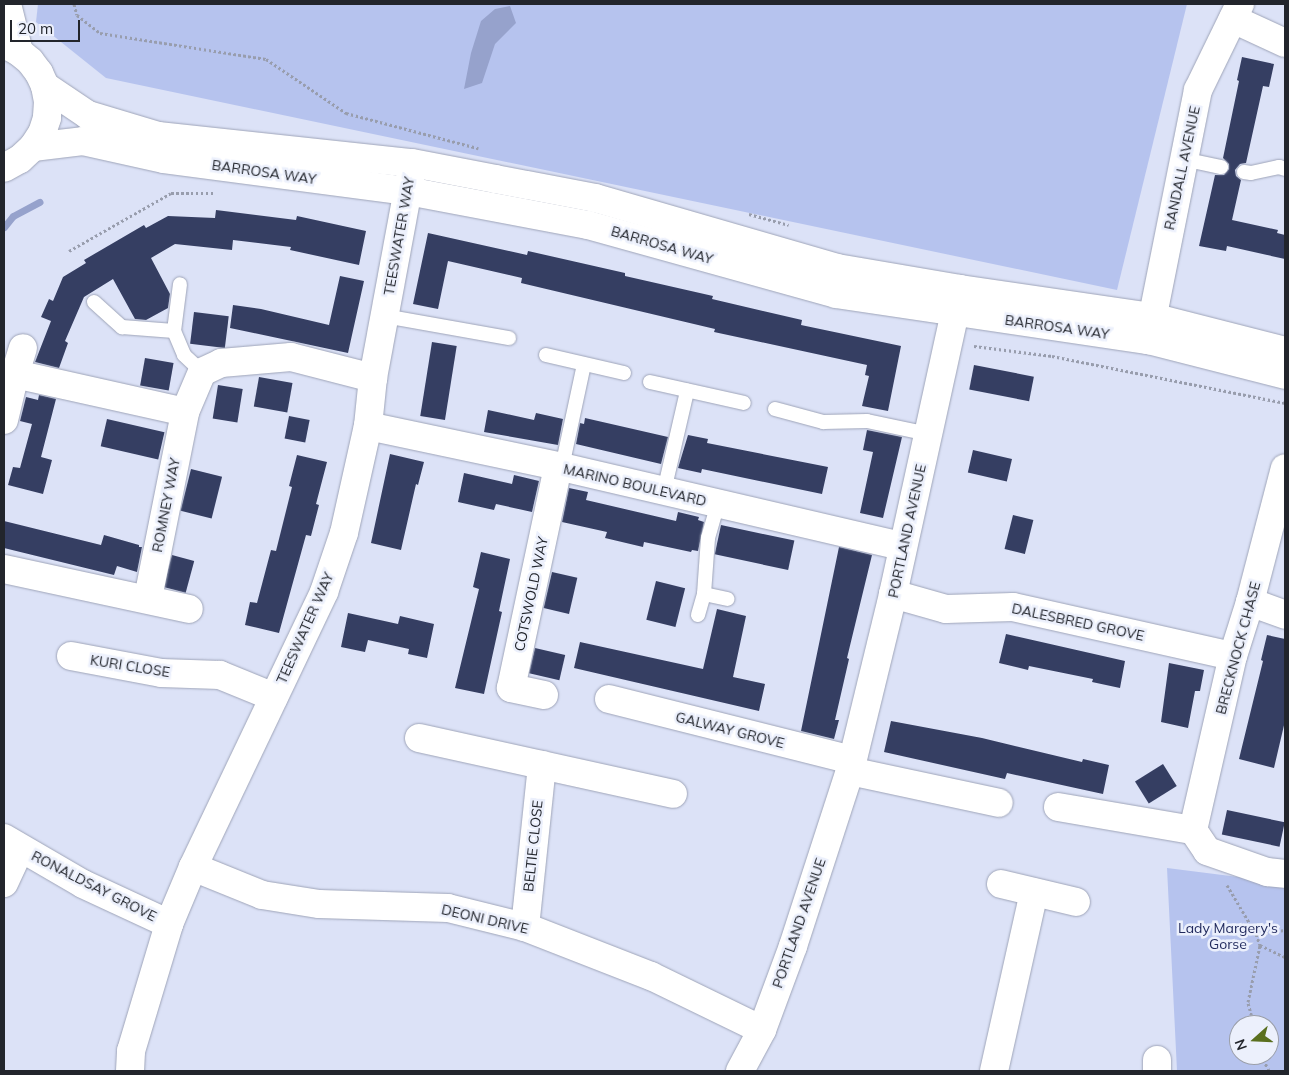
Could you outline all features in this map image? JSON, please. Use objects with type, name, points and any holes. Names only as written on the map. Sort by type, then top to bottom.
[{"type":"street","points":[[4,168],[20,159],[34,147],[42,133],[47,118],[48,102],[45,86],[39,73],[11,48],[6,4]]},
{"type":"street","points":[[1236,11],[1285,43]]},
{"type":"street","name":"RANDALL AVENUE","points":[[1150,329],[1198,90],[1236,11]]},
{"type":"street","name":"BARROSA WAY","points":[[45,86],[88,115],[158,136],[412,163],[595,198],[957,301]]},
{"type":"street","name":"BARROSA WAY","points":[[34,147],[83,142],[164,159],[408,191],[588,225],[836,294],[957,301],[1150,329],[1285,352]]},
{"type":"street","name":"TEESWATER WAY","points":[[130,1071],[131,1051],[169,924],[193,868],[324,592],[344,533],[368,426],[372,378],[412,163]]},
{"type":"street","name":"PORTLAND AVENUE","points":[[740,1071],[762,1030],[792,946],[851,766],[893,594],[957,301]]},
{"type":"street","name":"BARROSA WAY","points":[[1150,329],[1285,375]]},
{"type":"street","points":[[4,420],[23,348]]},
{"type":"street","points":[[202,372],[221,363],[291,357],[372,378]]},
{"type":"street","name":"ROMNEY WAY","points":[[148,598],[185,412],[202,372]]},
{"type":"street","points":[[15,374],[185,412]]},
{"type":"street","name":"MARINO BOULEVARD","points":[[368,426],[560,467],[902,546]]},
{"type":"street","name":"COTSWOLD WAY","points":[[544,695],[511,688],[560,467]]},
{"type":"street","name":"BRECKNOCK CHASE","points":[[1200,841],[1233,656],[1282,496],[1285,468]]},
{"type":"street","points":[[4,568],[148,598],[188,609]]},
{"type":"street","name":"DALESBRED GROVE","points":[[893,594],[946,610],[1013,607],[1233,656]]},
{"type":"street","points":[[1250,602],[1285,615]]},
{"type":"street","name":"KURI CLOSE","points":[[71,656],[161,673],[220,675],[274,697]]},
{"type":"street","name":"GALWAY GROVE","points":[[608,699],[851,766]]},
{"type":"street","points":[[419,738],[673,794]]},
{"type":"street","name":"BELTIE CLOSE","points":[[524,926],[542,765]]},
{"type":"street","points":[[851,766],[999,803]]},
{"type":"street","points":[[1058,806],[1200,841],[1267,872],[1285,874]]},
{"type":"street","name":"RONALDSAY GROVE","points":[[4,883],[12,843],[83,884],[169,924]]},
{"type":"street","name":"DEONI DRIVE","points":[[193,868],[262,895],[319,904],[448,908],[524,926],[651,976],[762,1030]]},
{"type":"street","points":[[1001,884],[1076,902]]},
{"type":"street","points":[[994,1071],[1034,892]]},
{"type":"lane","points":[[1183,158],[1221,167]]},
{"type":"lane","points":[[1244,172],[1251,173],[1279,167],[1285,169]]},
{"type":"lane","points":[[180,284],[174,331],[184,355],[202,372]]},
{"type":"lane","points":[[94,302],[122,327],[174,331]]},
{"type":"lane","points":[[385,316],[509,338]]},
{"type":"lane","points":[[546,355],[624,373]]},
{"type":"lane","points":[[560,467],[584,364]]},
{"type":"lane","points":[[650,382],[744,403]]},
{"type":"lane","points":[[664,491],[687,391]]},
{"type":"lane","points":[[775,409],[823,422],[867,422],[928,434]]},
{"type":"lane","points":[[698,615],[704,594],[708,538],[718,503]]},
{"type":"lane","points":[[704,594],[728,599]]},
{"type":"path","points":[[74,4],[77,15],[100,33],[266,59],[346,112],[481,148]]},
{"type":"path","points":[[70,252],[171,194]]},
{"type":"path","points":[[744,213],[796,228]]},
{"type":"path","points":[[1200,841],[1256,934],[1260,945],[1248,1002],[1251,1015]]},
{"type":"path","points":[[1256,934],[1285,930]]},
{"type":"path","points":[[1260,945],[1285,957]]},
{"type":"green space","points":[[38,4],[1187,4],[1117,290],[106,78],[36,22]]},
{"type":"green space","name":"Lady Margery's Gorse","points":[[1167,868],[1285,883],[1285,1071],[1177,1071]]},
{"type":"shaded area","points":[[510,6],[516,23],[495,44],[482,83],[464,89],[471,53],[481,21],[495,9]]},
{"type":"building","points":[[1242,57],[1274,64],[1269,87],[1263,86],[1246,163],[1240,164],[1235,170],[1236,176],[1241,180],[1232,220],[1278,230],[1277,233],[1285,235],[1285,259],[1227,246],[1226,251],[1199,246],[1215,175],[1224,175],[1229,169],[1229,164],[1223,158]]},
{"type":"building","points":[[216,210],[296,220],[297,216],[366,231],[359,265],[290,250],[291,247],[233,240],[232,250],[175,244],[151,258],[170,294],[168,308],[146,320],[135,319],[113,279],[84,297],[65,341],[68,343],[59,368],[35,362],[51,321],[41,317],[49,299],[53,301],[63,277],[86,263],[84,260],[144,225],[146,228],[168,216],[215,218]]},
{"type":"building","points":[[428,233],[527,255],[528,251],[625,273],[625,276],[713,296],[712,299],[802,320],[801,325],[901,346],[888,411],[862,406],[869,376],[865,375],[867,365],[714,332],[715,329],[521,283],[522,278],[448,261],[438,309],[413,304]]},
{"type":"building","points":[[340,276],[364,281],[348,353],[230,328],[233,305],[261,309],[329,325]]},
{"type":"building","points":[[194,312],[229,316],[225,348],[190,344]]},
{"type":"building","points":[[432,342],[457,346],[445,420],[420,416]]},
{"type":"building","points":[[145,358],[174,363],[169,391],[140,386]]},
{"type":"building","points":[[974,365],[1034,377],[1029,401],[969,390]]},
{"type":"building","points":[[259,377],[292,383],[287,412],[254,407]]},
{"type":"building","points":[[218,385],[243,389],[237,422],[213,419]]},
{"type":"building","points":[[39,395],[56,399],[41,457],[52,460],[43,494],[8,485],[13,467],[20,468],[32,424],[20,421],[26,397],[38,400]]},
{"type":"building","points":[[488,410],[534,420],[536,413],[563,419],[558,445],[484,432]]},
{"type":"building","points":[[289,416],[310,420],[305,443],[285,439]]},
{"type":"building","points":[[585,418],[668,437],[661,464],[576,444],[580,423],[584,424]]},
{"type":"building","points":[[107,419],[164,432],[158,460],[101,446]]},
{"type":"building","points":[[867,430],[902,437],[883,518],[860,513],[873,452],[863,450]]},
{"type":"building","points":[[688,435],[708,439],[707,443],[828,467],[822,494],[702,469],[701,473],[678,468]]},
{"type":"building","points":[[973,450],[1012,459],[1007,481],[968,472]]},
{"type":"building","points":[[390,454],[424,462],[418,485],[416,484],[401,550],[371,543]]},
{"type":"building","points":[[297,455],[327,462],[316,504],[319,505],[311,536],[306,535],[279,633],[245,625],[250,602],[257,603],[271,550],[276,551],[292,487],[289,486]]},
{"type":"building","points":[[191,469],[222,477],[212,518],[181,511]]},
{"type":"building","points":[[464,473],[512,484],[514,475],[539,481],[532,512],[496,504],[494,510],[458,502]]},
{"type":"building","points":[[569,488],[588,492],[586,500],[676,521],[678,512],[699,517],[698,520],[704,522],[698,551],[692,550],[691,552],[644,542],[643,547],[605,538],[607,532],[562,522]]},
{"type":"building","points":[[1013,515],[1033,520],[1025,554],[1005,549]]},
{"type":"building","points":[[4,521],[101,545],[104,535],[139,545],[139,547],[142,547],[137,572],[117,566],[114,575],[4,548]]},
{"type":"building","points":[[721,525],[794,541],[788,570],[715,554]]},
{"type":"building","points":[[839,547],[872,555],[847,658],[849,659],[835,720],[839,720],[834,739],[801,731]]},
{"type":"building","points":[[481,552],[510,559],[499,611],[502,612],[484,694],[455,688],[479,589],[473,587]]},
{"type":"building","points":[[172,555],[194,561],[186,593],[163,587]]},
{"type":"building","points":[[552,572],[577,578],[569,614],[544,608]]},
{"type":"building","points":[[656,581],[685,588],[675,627],[646,620]]},
{"type":"building","points":[[717,609],[746,616],[733,677],[765,684],[759,711],[574,668],[580,642],[703,669]]},
{"type":"building","points":[[348,613],[398,624],[400,616],[434,624],[427,658],[408,654],[409,649],[368,640],[365,652],[341,647]]},
{"type":"building","points":[[1006,634],[1125,661],[1120,688],[1092,682],[1093,679],[1029,666],[1028,670],[999,663]]},
{"type":"building","points":[[1267,635],[1285,639],[1285,721],[1274,768],[1239,759],[1263,661],[1261,660]]},
{"type":"building","points":[[535,648],[565,655],[559,680],[529,673]]},
{"type":"building","points":[[1169,663],[1204,670],[1200,691],[1195,691],[1188,728],[1161,722]]},
{"type":"building","points":[[891,721],[982,738],[1082,762],[1083,759],[1109,765],[1103,794],[1007,773],[1005,779],[884,752]]},
{"type":"building","points":[[1163,764],[1177,786],[1149,804],[1135,781]]},
{"type":"building","points":[[1227,810],[1285,822],[1280,847],[1222,834]]},
{"type":"waterway","points":[[4,227],[13,216],[39,202]]}]
